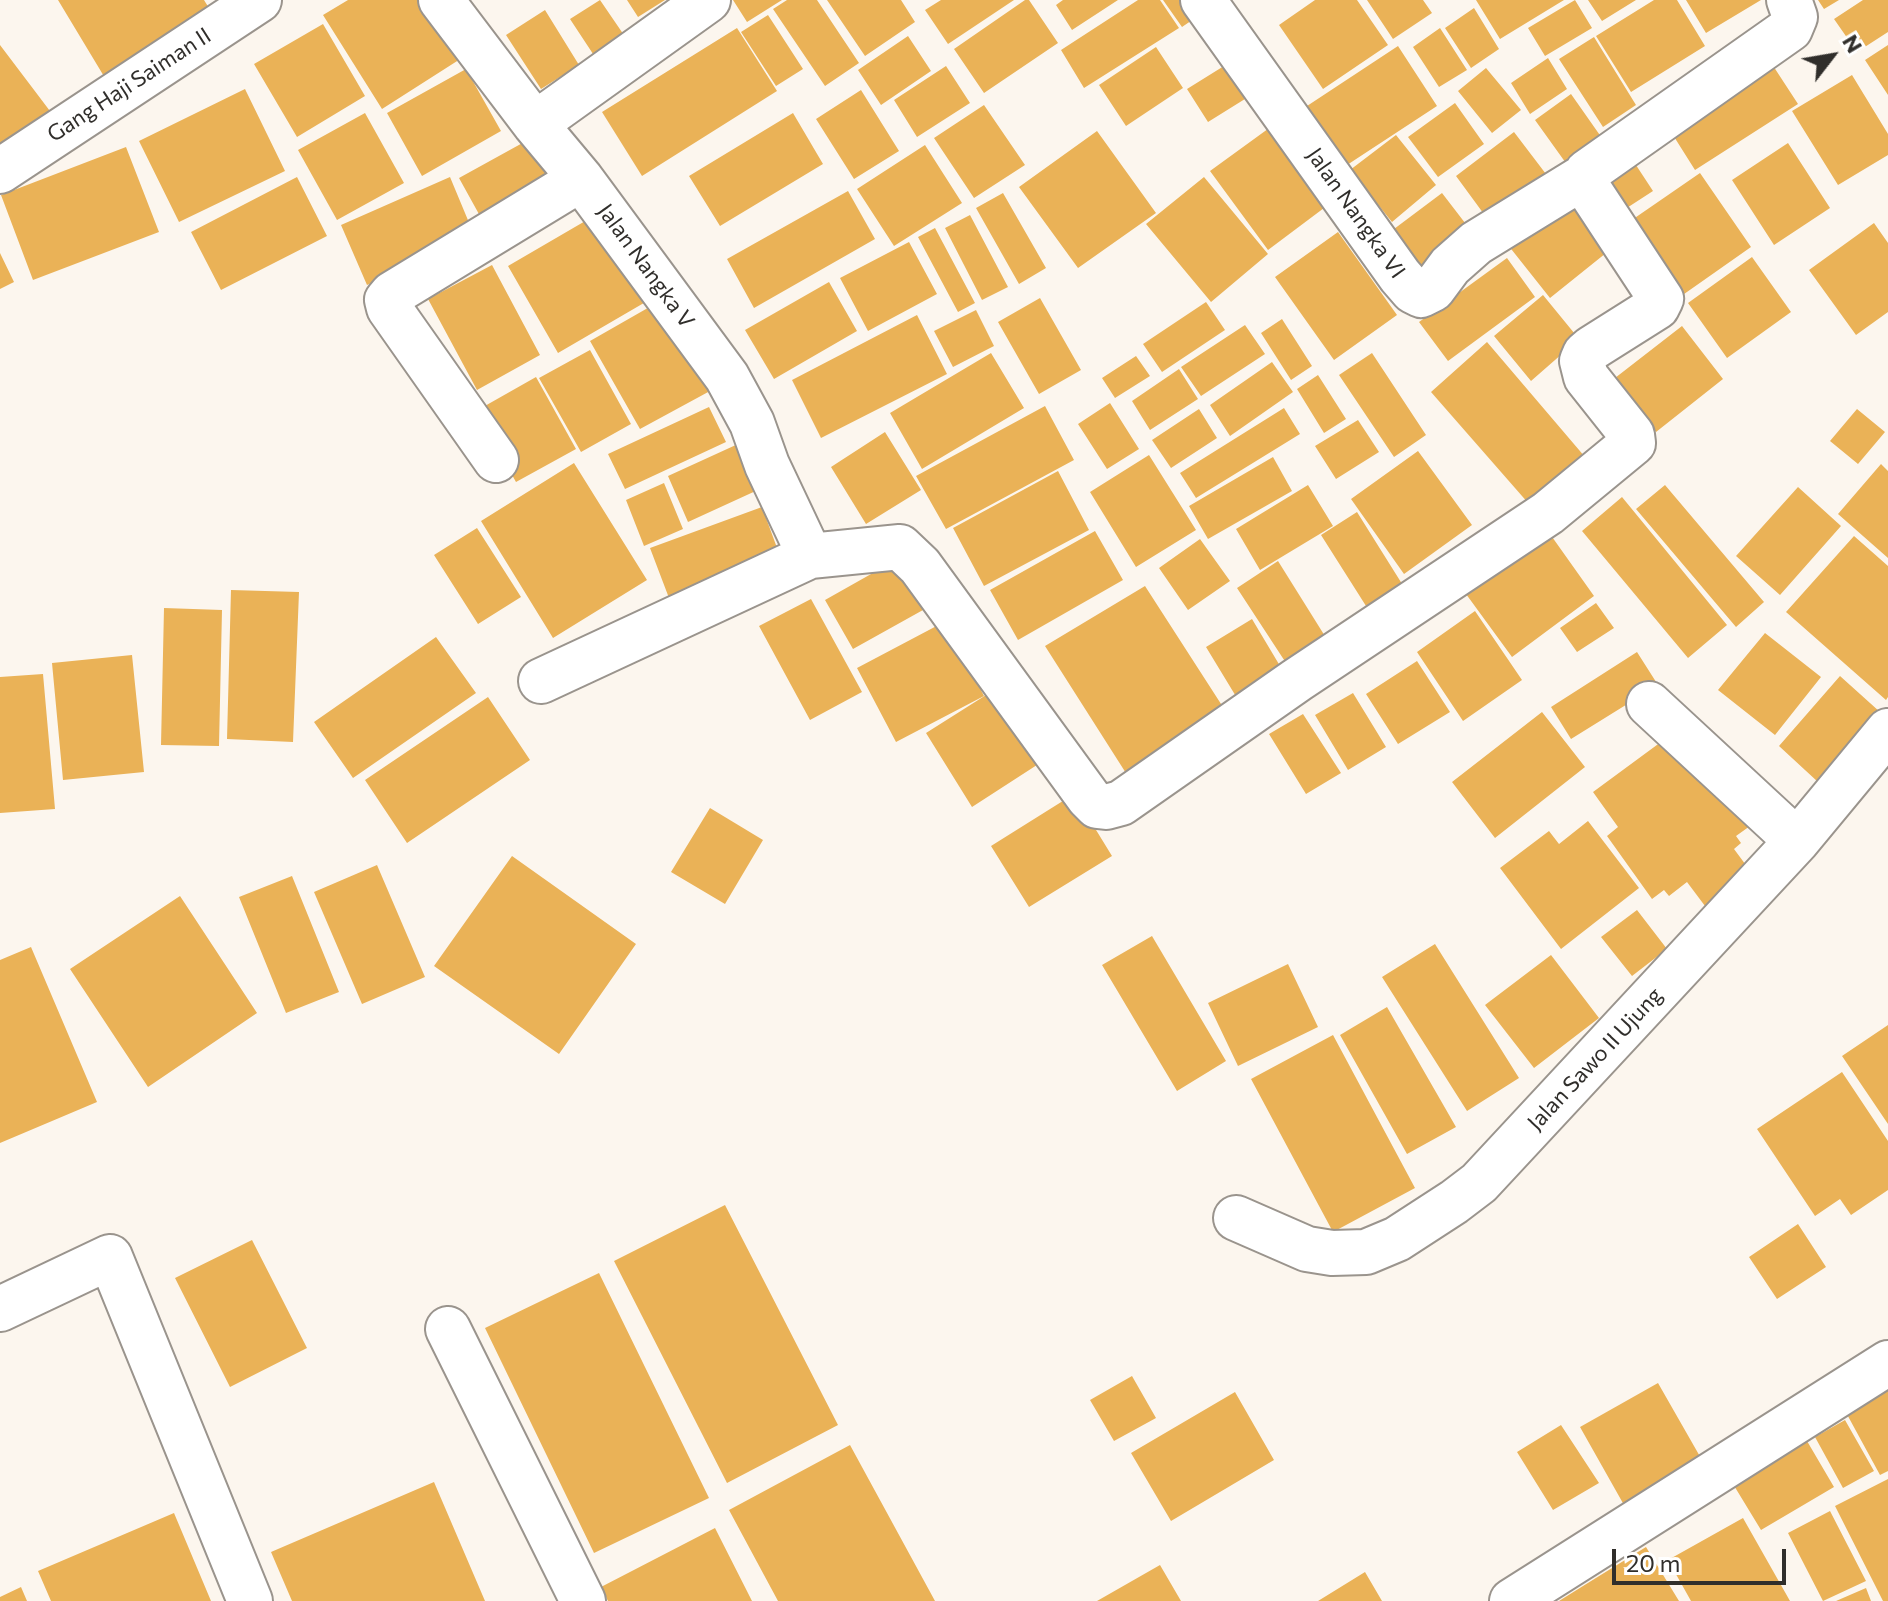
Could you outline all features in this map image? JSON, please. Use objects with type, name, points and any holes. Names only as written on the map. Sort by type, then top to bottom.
[{"type":"street","name":"Gang Haji Saiman II","points":[[0,171],[259,0]]},
{"type":"street","name":"Jalan Nangka V","points":[[441,0],[581,179],[727,377],[752,423],[767,465],[810,556]]},
{"type":"street","points":[[535,124],[708,0]]},
{"type":"street","name":"Jalan Nangka VI","points":[[1203,0],[1400,276],[1413,291],[1421,295],[1433,289],[1450,266],[1476,243],[1585,176]]},
{"type":"street","points":[[541,681],[810,556],[900,547],[911,555],[1089,798],[1097,806],[1121,803],[1297,680],[1548,513],[1633,443],[1632,435],[1586,377],[1582,361],[1592,348],[1657,307],[1661,299],[1586,185],[1585,176],[1790,29],[1795,17],[1789,0]]},
{"type":"street","points":[[496,460],[389,308],[387,300],[392,294],[581,179]]},
{"type":"street","points":[[1649,704],[1797,841]]},
{"type":"street","name":"Jalan Sawo II Ujung","points":[[1236,1218],[1307,1249],[1332,1253],[1366,1252],[1428,1221],[1479,1183],[1797,841],[1888,731]]},
{"type":"street","points":[[0,1309],[110,1257],[250,1601]]},
{"type":"street","points":[[448,1329],[583,1601]]},
{"type":"street","points":[[1512,1601],[1888,1363]]},
{"type":"building","points":[[58,0],[204,0],[215,18],[108,83]]},
{"type":"building","points":[[348,0],[430,0],[465,56],[382,109],[323,15]]},
{"type":"building","points":[[600,0],[628,41],[597,60],[570,19]]},
{"type":"building","points":[[627,0],[665,0],[638,17]]},
{"type":"building","points":[[733,0],[782,0],[747,22]]},
{"type":"building","points":[[787,0],[817,0],[859,63],[825,86],[773,9]]},
{"type":"building","points":[[827,0],[901,0],[915,22],[865,56]]},
{"type":"building","points":[[941,0],[1014,0],[948,44],[925,10]]},
{"type":"building","points":[[1029,0],[1058,43],[984,93],[954,49]]},
{"type":"building","points":[[1063,0],[1118,0],[1072,30],[1056,5]]},
{"type":"building","points":[[1138,0],[1160,0],[1179,28],[1084,88],[1061,50]]},
{"type":"building","points":[[1163,0],[1196,0],[1204,12],[1182,27]]},
{"type":"building","points":[[1315,0],[1357,0],[1388,45],[1323,89],[1279,25]]},
{"type":"building","points":[[1367,0],[1423,0],[1432,13],[1393,39]]},
{"type":"building","points":[[1476,0],[1564,0],[1500,39]]},
{"type":"building","points":[[1575,0],[1592,28],[1545,56],[1528,28]]},
{"type":"building","points":[[1588,0],[1636,0],[1602,21]]},
{"type":"building","points":[[1654,0],[1677,0],[1705,46],[1631,92],[1596,36]]},
{"type":"building","points":[[1686,0],[1761,0],[1706,33]]},
{"type":"building","points":[[1818,0],[1839,0],[1824,9]]},
{"type":"building","points":[[1863,0],[1888,0],[1888,32],[1857,52],[1834,19]]},
{"type":"building","points":[[1474,8],[1499,49],[1471,68],[1445,28]]},
{"type":"building","points":[[545,10],[579,65],[541,89],[506,35]]},
{"type":"building","points":[[768,15],[803,69],[776,86],[741,32]]},
{"type":"building","points":[[323,24],[365,96],[297,137],[254,64]]},
{"type":"building","points":[[737,28],[777,91],[642,176],[602,112]]},
{"type":"building","points":[[1440,28],[1467,70],[1439,87],[1413,47]]},
{"type":"building","points":[[908,36],[931,71],[881,105],[858,70]]},
{"type":"building","points":[[1594,37],[1636,105],[1603,127],[1559,59]]},
{"type":"building","points":[[0,45],[56,119],[0,162]]},
{"type":"building","points":[[1888,45],[1888,95],[1865,60]]},
{"type":"building","points":[[1398,46],[1437,106],[1347,165],[1307,106]]},
{"type":"building","points":[[1156,47],[1183,88],[1126,126],[1099,85]]},
{"type":"building","points":[[1240,56],[1261,89],[1208,122],[1187,89]]},
{"type":"building","points":[[1548,58],[1567,89],[1530,114],[1511,83]]},
{"type":"building","points":[[1768,58],[1798,104],[1695,170],[1666,124]]},
{"type":"building","points":[[946,66],[970,103],[917,137],[894,100]]},
{"type":"building","points":[[1486,68],[1521,110],[1492,133],[1458,91]]},
{"type":"building","points":[[466,69],[501,131],[422,176],[387,113]]},
{"type":"building","points":[[1852,75],[1888,134],[1888,155],[1838,185],[1792,111]]},
{"type":"building","points":[[245,89],[285,171],[179,222],[139,141]]},
{"type":"building","points":[[861,90],[899,151],[854,179],[816,119]]},
{"type":"building","points":[[1571,94],[1604,141],[1568,166],[1535,120]]},
{"type":"building","points":[[1455,103],[1484,144],[1438,177],[1408,137]]},
{"type":"building","points":[[984,105],[1025,165],[974,198],[934,138]]},
{"type":"building","points":[[365,113],[404,183],[337,220],[298,150]]},
{"type":"building","points":[[793,113],[823,164],[720,226],[689,176]]},
{"type":"building","points":[[1283,118],[1340,196],[1268,250],[1210,171]]},
{"type":"building","points":[[1097,131],[1156,213],[1078,268],[1019,187]]},
{"type":"building","points":[[1514,132],[1549,178],[1489,221],[1456,176]]},
{"type":"building","points":[[537,135],[563,182],[485,225],[459,178]]},
{"type":"building","points":[[1396,135],[1436,185],[1392,222],[1350,170]]},
{"type":"building","points":[[1788,143],[1830,208],[1774,245],[1732,180]]},
{"type":"building","points":[[925,145],[962,203],[894,246],[857,189]]},
{"type":"building","points":[[126,147],[159,232],[33,280],[1,195]]},
{"type":"building","points":[[1632,159],[1653,191],[1616,215],[1595,184]]},
{"type":"building","points":[[1700,173],[1751,247],[1677,299],[1626,224]]},
{"type":"building","points":[[297,177],[327,236],[221,290],[191,232]]},
{"type":"building","points":[[450,177],[475,237],[367,285],[341,225]]},
{"type":"building","points":[[1204,177],[1268,254],[1211,302],[1146,224]]},
{"type":"building","points":[[1571,187],[1616,245],[1550,298],[1504,240]]},
{"type":"building","points":[[848,191],[875,239],[754,308],[727,259]]},
{"type":"building","points":[[1003,193],[1046,268],[1019,284],[976,208]]},
{"type":"building","points":[[1442,193],[1472,232],[1423,269],[1394,229]]},
{"type":"building","points":[[599,213],[649,300],[558,353],[508,266]]},
{"type":"building","points":[[970,215],[1008,287],[982,300],[945,228]]},
{"type":"building","points":[[1874,223],[1888,243],[1888,312],[1856,335],[1809,270]]},
{"type":"building","points":[[935,228],[975,303],[958,312],[918,237]]},
{"type":"building","points":[[1338,232],[1397,315],[1334,360],[1275,277]]},
{"type":"building","points":[[909,242],[937,294],[868,331],[840,278]]},
{"type":"building","points":[[0,253],[14,282],[0,289]]},
{"type":"building","points":[[1752,257],[1791,312],[1727,358],[1688,303]]},
{"type":"building","points":[[1507,258],[1535,297],[1448,361],[1419,322]]},
{"type":"building","points":[[492,265],[540,355],[477,390],[428,299]]},
{"type":"building","points":[[829,282],[857,331],[774,379],[745,330]]},
{"type":"building","points":[[1543,295],[1579,339],[1531,381],[1494,336]]},
{"type":"building","points":[[1040,298],[1081,370],[1039,394],[998,322]]},
{"type":"building","points":[[660,301],[710,391],[640,429],[590,341]]},
{"type":"building","points":[[1206,302],[1225,330],[1162,372],[1143,344]]},
{"type":"building","points":[[976,310],[994,346],[953,367],[934,331]]},
{"type":"building","points":[[917,315],[947,374],[821,438],[792,380]]},
{"type":"building","points":[[1282,319],[1312,366],[1291,380],[1261,333]]},
{"type":"building","points":[[1245,325],[1265,354],[1201,396],[1181,367]]},
{"type":"building","points":[[1682,326],[1723,379],[1656,432],[1615,378]]},
{"type":"building","points":[[1487,342],[1591,464],[1536,512],[1431,392]]},
{"type":"building","points":[[590,350],[631,424],[581,452],[539,378]]},
{"type":"building","points":[[991,353],[1024,408],[922,469],[890,413]]},
{"type":"building","points":[[1372,353],[1426,435],[1394,457],[1339,375]]},
{"type":"building","points":[[1136,356],[1150,376],[1115,398],[1102,378]]},
{"type":"building","points":[[1272,362],[1293,392],[1230,436],[1210,405]]},
{"type":"building","points":[[1179,369],[1198,399],[1150,430],[1132,401]]},
{"type":"building","points":[[1318,375],[1346,419],[1324,433],[1297,389]]},
{"type":"building","points":[[536,377],[576,449],[516,482],[476,411]]},
{"type":"building","points":[[1110,403],[1139,449],[1107,469],[1078,424]]},
{"type":"building","points":[[1045,406],[1074,460],[946,529],[916,476]]},
{"type":"building","points":[[709,407],[726,442],[625,489],[608,454]]},
{"type":"building","points":[[1284,408],[1300,434],[1196,498],[1180,473]]},
{"type":"building","points":[[1199,409],[1217,438],[1171,468],[1152,440]]},
{"type":"building","points":[[1857,409],[1885,432],[1858,464],[1830,441]]},
{"type":"building","points":[[1358,420],[1379,452],[1336,479],[1315,446]]},
{"type":"building","points":[[885,432],[921,490],[866,524],[831,467]]},
{"type":"building","points":[[738,444],[760,489],[688,522],[668,476]]},
{"type":"building","points":[[1418,451],[1472,525],[1404,574],[1351,499]]},
{"type":"building","points":[[1149,455],[1196,530],[1136,567],[1090,492]]},
{"type":"building","points":[[1273,457],[1292,491],[1208,539],[1189,506]]},
{"type":"building","points":[[574,463],[647,580],[553,638],[481,521]]},
{"type":"building","points":[[1881,464],[1888,471],[1888,558],[1838,514]]},
{"type":"building","points":[[1058,471],[1089,530],[984,586],[953,528]]},
{"type":"building","points":[[664,483],[683,529],[644,546],[626,500]]},
{"type":"building","points":[[1308,485],[1333,526],[1260,570],[1236,529]]},
{"type":"building","points":[[1665,485],[1764,602],[1736,627],[1636,509]]},
{"type":"building","points":[[1798,487],[1841,526],[1780,595],[1736,556]]},
{"type":"building","points":[[1622,497],[1727,625],[1688,658],[1582,531]]},
{"type":"building","points":[[762,507],[780,556],[669,598],[650,548]]},
{"type":"building","points":[[1357,512],[1409,595],[1373,617],[1321,535]]},
{"type":"building","points":[[477,528],[521,597],[478,624],[434,555]]},
{"type":"building","points":[[1095,531],[1123,580],[1018,640],[990,590]]},
{"type":"building","points":[[1550,534],[1594,596],[1512,657],[1466,594]]},
{"type":"building","points":[[1854,536],[1888,566],[1886,700],[1786,612]]},
{"type":"building","points":[[1200,539],[1230,581],[1188,610],[1159,568]]},
{"type":"building","points":[[903,556],[932,605],[853,649],[825,600]]},
{"type":"building","points":[[1278,561],[1328,641],[1288,666],[1237,588]]},
{"type":"building","points":[[1145,586],[1232,721],[1131,781],[1045,646]]},
{"type":"building","points":[[231,590],[299,592],[293,742],[227,739]]},
{"type":"building","points":[[811,599],[862,692],[810,720],[759,626]]},
{"type":"building","points":[[1596,603],[1614,628],[1577,652],[1560,628]]},
{"type":"building","points":[[164,608],[222,610],[219,746],[161,745]]},
{"type":"building","points":[[1475,611],[1522,680],[1463,721],[1417,652]]},
{"type":"building","points":[[1252,619],[1286,676],[1240,703],[1206,647]]},
{"type":"building","points":[[946,621],[984,696],[896,742],[857,668]]},
{"type":"building","points":[[1765,633],[1821,677],[1775,735],[1718,690]]},
{"type":"building","points":[[436,637],[476,693],[353,778],[314,722]]},
{"type":"building","points":[[1637,652],[1658,685],[1571,739],[1551,707]]},
{"type":"building","points":[[132,655],[144,772],[63,780],[52,663]]},
{"type":"building","points":[[1417,661],[1450,712],[1398,744],[1366,694]]},
{"type":"building","points":[[43,674],[55,809],[0,813],[0,677]]},
{"type":"building","points":[[1840,676],[1880,712],[1818,782],[1779,746]]},
{"type":"building","points":[[994,690],[1040,763],[972,807],[926,733]]},
{"type":"building","points":[[1353,693],[1386,747],[1348,770],[1315,715]]},
{"type":"building","points":[[488,697],[530,760],[407,843],[365,780]]},
{"type":"building","points":[[1542,712],[1585,767],[1495,838],[1452,782]]},
{"type":"building","points":[[1303,714],[1341,773],[1306,794],[1269,734]]},
{"type":"building","points":[[1665,739],[1691,774],[1705,764],[1750,826],[1736,836],[1741,843],[1734,849],[1754,876],[1708,910],[1687,882],[1669,896],[1664,890],[1652,899],[1607,836],[1618,827],[1593,792]]},
{"type":"building","points":[[1074,794],[1112,856],[1029,907],[991,846]]},
{"type":"building","points":[[710,808],[763,840],[725,904],[671,872]]},
{"type":"building","points":[[1588,821],[1639,888],[1561,949],[1500,868],[1549,831],[1559,844]]},
{"type":"building","points":[[512,856],[636,944],[559,1054],[434,966]]},
{"type":"building","points":[[377,865],[425,977],[362,1004],[314,892]]},
{"type":"building","points":[[292,876],[339,992],[286,1013],[239,897]]},
{"type":"building","points":[[180,896],[257,1013],[148,1087],[70,969]]},
{"type":"building","points":[[1637,910],[1667,949],[1632,976],[1601,937]]},
{"type":"building","points":[[1152,936],[1226,1061],[1177,1091],[1102,965]]},
{"type":"building","points":[[1435,944],[1519,1078],[1467,1111],[1382,977]]},
{"type":"building","points":[[31,947],[97,1102],[0,1143],[0,960]]},
{"type":"building","points":[[1551,955],[1599,1018],[1534,1068],[1485,1005]]},
{"type":"building","points":[[1288,964],[1318,1027],[1238,1066],[1208,1003]]},
{"type":"building","points":[[1387,1007],[1456,1127],[1407,1154],[1340,1035]]},
{"type":"building","points":[[1888,1025],[1888,1124],[1842,1056]]},
{"type":"building","points":[[1333,1035],[1415,1188],[1333,1232],[1251,1079]]},
{"type":"building","points":[[1842,1072],[1888,1141],[1888,1190],[1851,1215],[1840,1199],[1815,1216],[1757,1129]]},
{"type":"building","points":[[725,1205],[838,1425],[727,1483],[614,1261]]},
{"type":"building","points":[[1798,1224],[1826,1267],[1777,1299],[1749,1257]]},
{"type":"building","points":[[252,1240],[307,1348],[230,1387],[175,1278]]},
{"type":"building","points":[[599,1273],[709,1498],[594,1553],[485,1328]]},
{"type":"building","points":[[1132,1376],[1156,1418],[1114,1441],[1090,1400]]},
{"type":"building","points":[[1658,1383],[1702,1460],[1624,1505],[1580,1427]]},
{"type":"building","points":[[1888,1383],[1888,1471],[1880,1475],[1843,1407]]},
{"type":"building","points":[[1235,1392],[1274,1460],[1171,1521],[1131,1453]]},
{"type":"building","points":[[1845,1420],[1874,1471],[1843,1488],[1815,1437]]},
{"type":"building","points":[[1561,1425],[1599,1483],[1553,1510],[1517,1452]]},
{"type":"building","points":[[1807,1441],[1834,1487],[1761,1530],[1733,1484]]},
{"type":"building","points":[[850,1445],[935,1601],[778,1601],[729,1510]]},
{"type":"building","points":[[1888,1479],[1888,1601],[1883,1601],[1835,1506]]},
{"type":"building","points":[[434,1482],[485,1601],[292,1601],[271,1552]]},
{"type":"building","points":[[1830,1511],[1866,1581],[1823,1601],[1788,1533]]},
{"type":"building","points":[[174,1513],[211,1601],[51,1601],[38,1571]]},
{"type":"building","points":[[1743,1518],[1790,1601],[1691,1601],[1668,1560]]},
{"type":"building","points":[[715,1528],[752,1601],[608,1601],[601,1587]]},
{"type":"building","points":[[1646,1547],[1679,1601],[1559,1601],[1583,1586]]},
{"type":"building","points":[[1160,1565],[1181,1601],[1097,1601]]},
{"type":"building","points":[[1365,1572],[1382,1601],[1318,1601]]},
{"type":"building","points":[[21,1587],[27,1601],[0,1601],[0,1597]]},
{"type":"building","points":[[1866,1588],[1871,1601],[1836,1601]]}]
